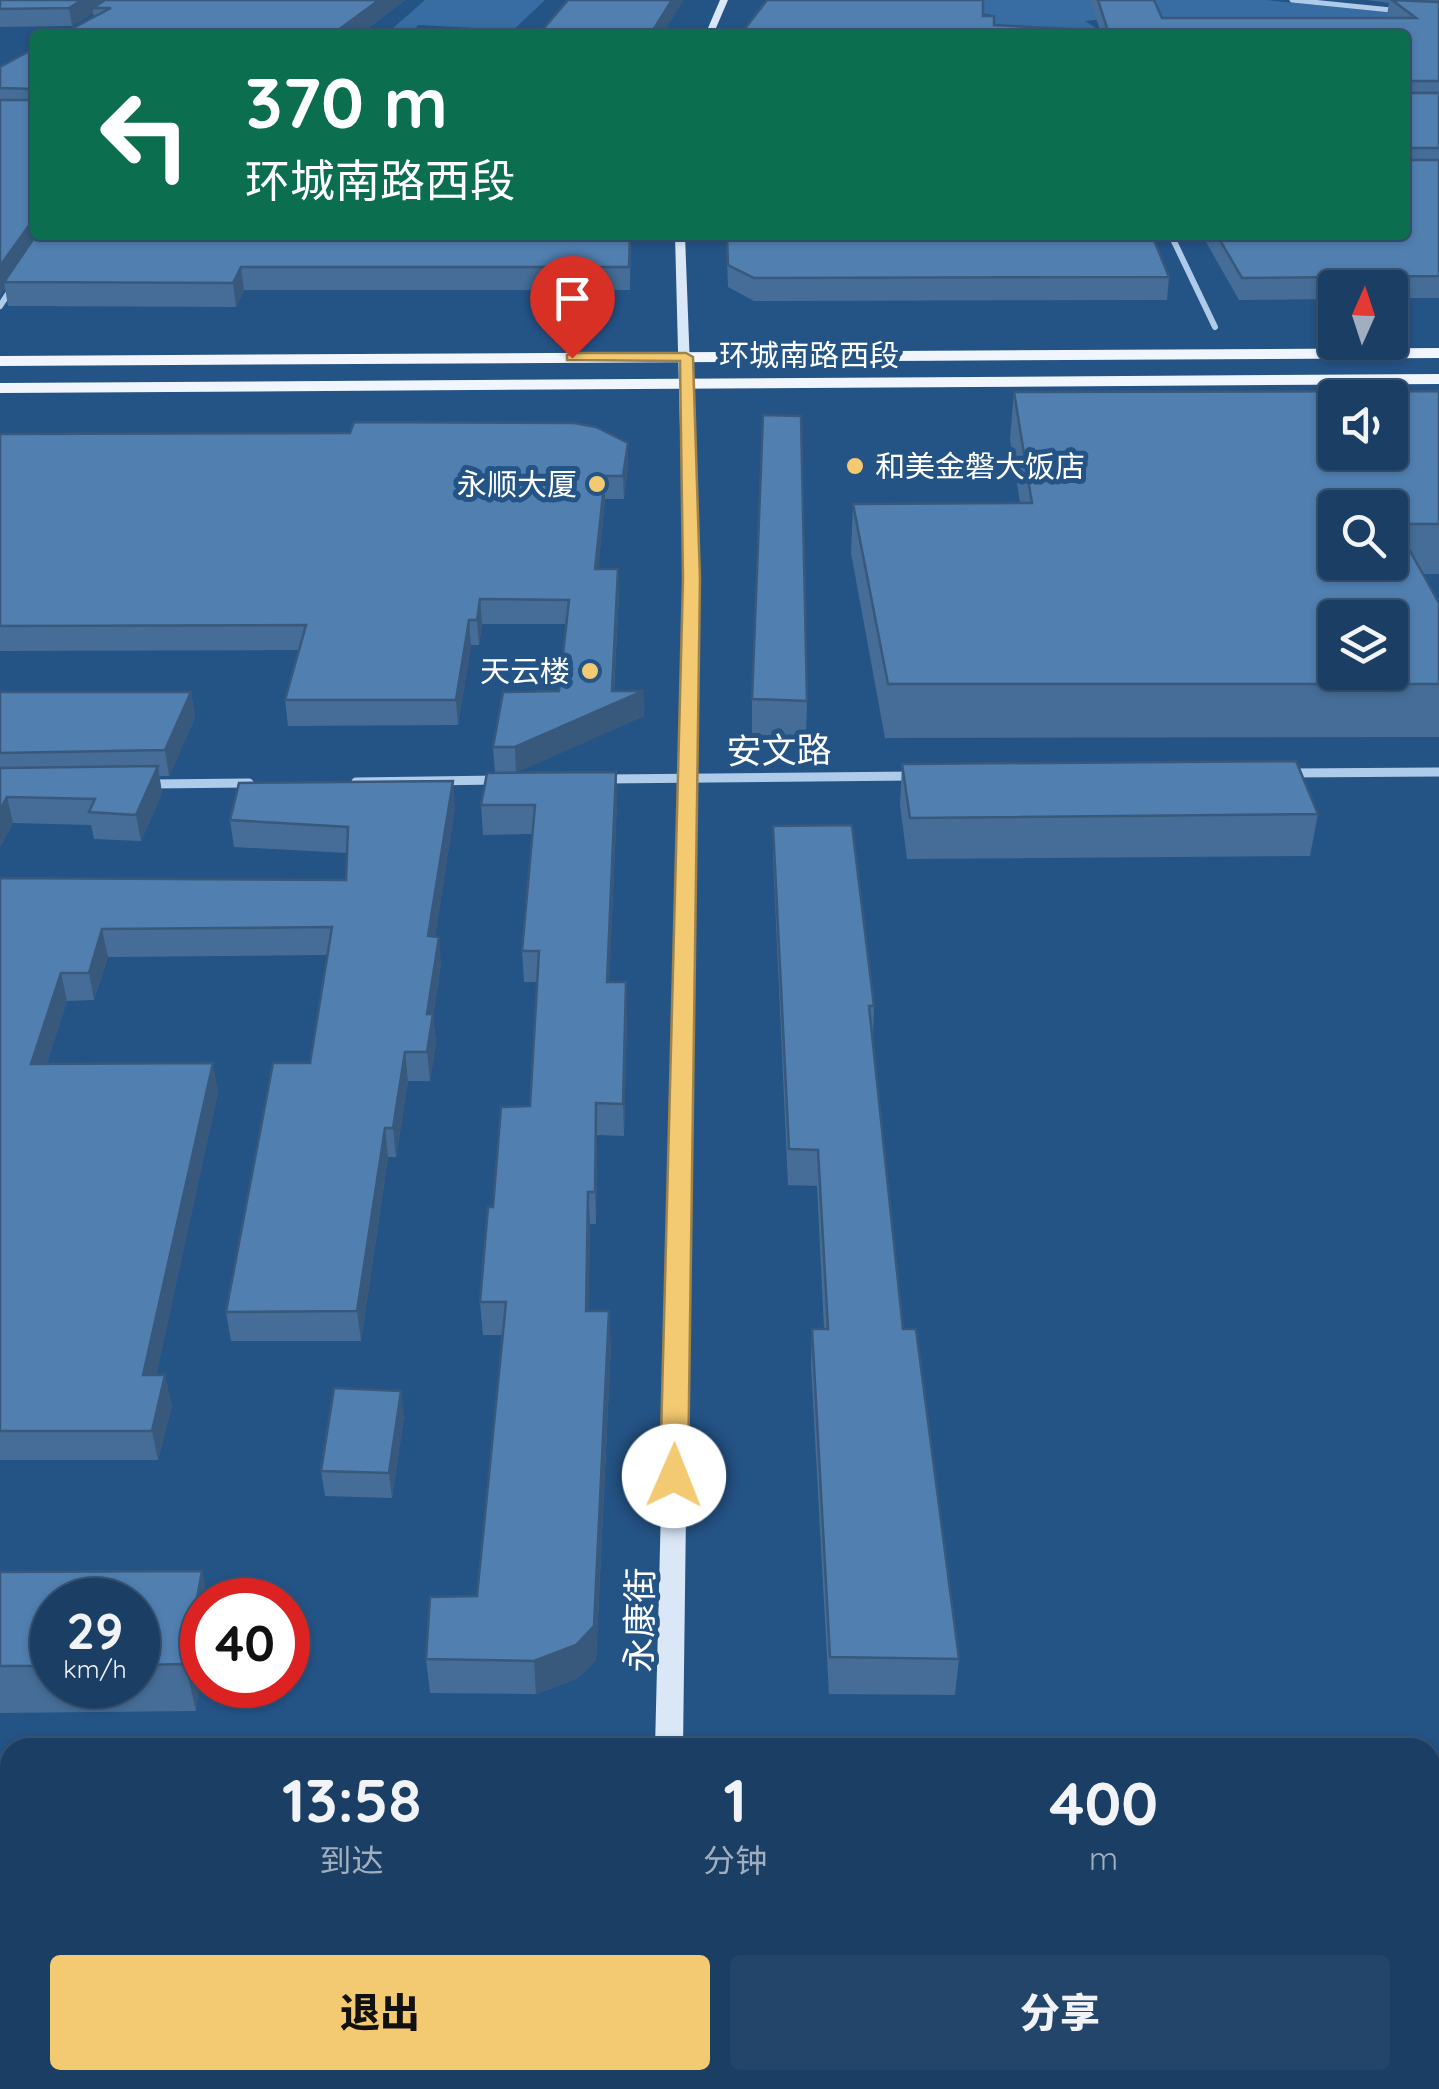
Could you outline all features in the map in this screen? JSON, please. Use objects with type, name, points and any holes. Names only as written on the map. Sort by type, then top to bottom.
[{"type":"main road","name":"环城南路西段","points":[[0,361],[1439,353]]},
{"type":"main road","name":"环城南路西段","points":[[0,388],[1439,379]]},
{"type":"street","points":[[711,30],[724,0]]},
{"type":"street","points":[[1292,0],[1404,11]]},
{"type":"street","name":"永康街","points":[[669,1738],[691,579],[680,240]]},
{"type":"street","points":[[1173,240],[1215,327]]},
{"type":"street","points":[[0,306],[19,276]]},
{"type":"street","points":[[1283,773],[1439,772]]},
{"type":"street","name":"安文路","points":[[590,780],[933,776]]},
{"type":"street","points":[[335,782],[511,780]]},
{"type":"street","points":[[140,784],[257,783]]},
{"type":"shaded area","points":[[425,0],[545,0],[513,30],[418,25],[415,30],[393,28]]},
{"type":"shaded area","points":[[936,0],[1266,0],[1426,16],[1420,26],[1183,27],[1145,16],[1085,21],[1099,30],[985,30],[990,14],[931,12]]},
{"type":"building","points":[[0,0],[82,0],[69,8],[0,9]]},
{"type":"building","points":[[105,0],[379,0],[338,30],[69,30],[111,8],[93,8]]},
{"type":"building","points":[[568,0],[672,0],[653,30],[542,30]]},
{"type":"building","points":[[767,0],[983,0],[983,16],[994,16],[994,25],[1089,30],[744,30]]},
{"type":"building","points":[[1098,0],[1154,0],[1162,18],[1416,18],[1392,0],[1439,2],[1439,81],[1410,81],[1410,30],[1108,30]]},
{"type":"building","points":[[30,51],[30,89],[0,88],[0,67]]},
{"type":"building","points":[[1410,93],[1439,93],[1439,148],[1410,148]]},
{"type":"building","points":[[0,100],[30,100],[30,224],[0,266]]},
{"type":"building","points":[[1410,160],[1439,160],[1439,276],[1408,276],[1408,270],[1318,270],[1318,277],[1242,278],[1220,240],[1410,240]]},
{"type":"building","points":[[33,240],[630,240],[629,267],[241,267],[233,283],[4,282]]},
{"type":"building","points":[[727,240],[1154,240],[1169,277],[754,278],[728,265]]},
{"type":"building","points":[[1318,391],[1318,470],[1408,470],[1408,391],[1439,391],[1439,524],[1408,524],[1408,490],[1318,490],[1318,580],[1408,580],[1408,547],[1439,603],[1439,684],[1408,684],[1408,600],[1318,600],[1318,684],[888,684],[853,504],[1032,503],[1014,392]]},
{"type":"building","points":[[763,415],[801,416],[807,701],[752,699]]},
{"type":"building","points":[[354,422],[574,423],[596,427],[628,443],[623,476],[605,476],[595,569],[618,569],[612,691],[643,691],[515,747],[493,747],[503,692],[559,691],[569,600],[480,599],[477,620],[469,620],[456,700],[285,700],[306,625],[0,626],[0,434],[350,433]]},
{"type":"building","points":[[0,692],[191,692],[165,750],[0,753]]},
{"type":"building","points":[[1296,761],[1318,814],[910,818],[902,764]]},
{"type":"building","points":[[158,766],[136,815],[89,812],[95,799],[7,797],[0,810],[0,768]]},
{"type":"building","points":[[616,772],[607,982],[626,982],[623,1104],[596,1103],[595,1192],[588,1192],[586,1311],[609,1311],[594,1626],[576,1645],[534,1661],[426,1659],[430,1597],[477,1596],[506,1302],[480,1302],[488,1207],[493,1207],[501,1107],[530,1106],[539,951],[522,951],[535,805],[481,805],[487,773]]},
{"type":"building","points":[[453,781],[428,936],[439,937],[427,1014],[433,1014],[427,1052],[405,1052],[393,1128],[385,1128],[357,1311],[226,1312],[273,1063],[310,1063],[332,927],[102,929],[89,973],[61,973],[31,1064],[213,1063],[143,1375],[165,1375],[152,1431],[0,1431],[0,878],[346,880],[348,827],[230,820],[239,783]]},
{"type":"building","points":[[852,825],[874,1006],[869,1006],[903,1329],[916,1329],[959,1659],[830,1657],[812,1329],[828,1329],[818,1150],[789,1149],[773,826]]},
{"type":"building","points":[[334,1388],[401,1391],[389,1473],[321,1471]]},
{"type":"building","points":[[202,1571],[201,1578],[180,1578],[180,1664],[160,1665],[160,1578],[30,1578],[30,1666],[0,1666],[0,1572]]},
{"type":"place","name":"和美金磐大饭店","points":[[855,466]]},
{"type":"place","name":"永顺大厦","points":[[597,484]]},
{"type":"place","name":"天云楼","points":[[590,671]]},
{"type":"route","points":[[572,358],[686,357],[691,579],[674,1476]]}]
